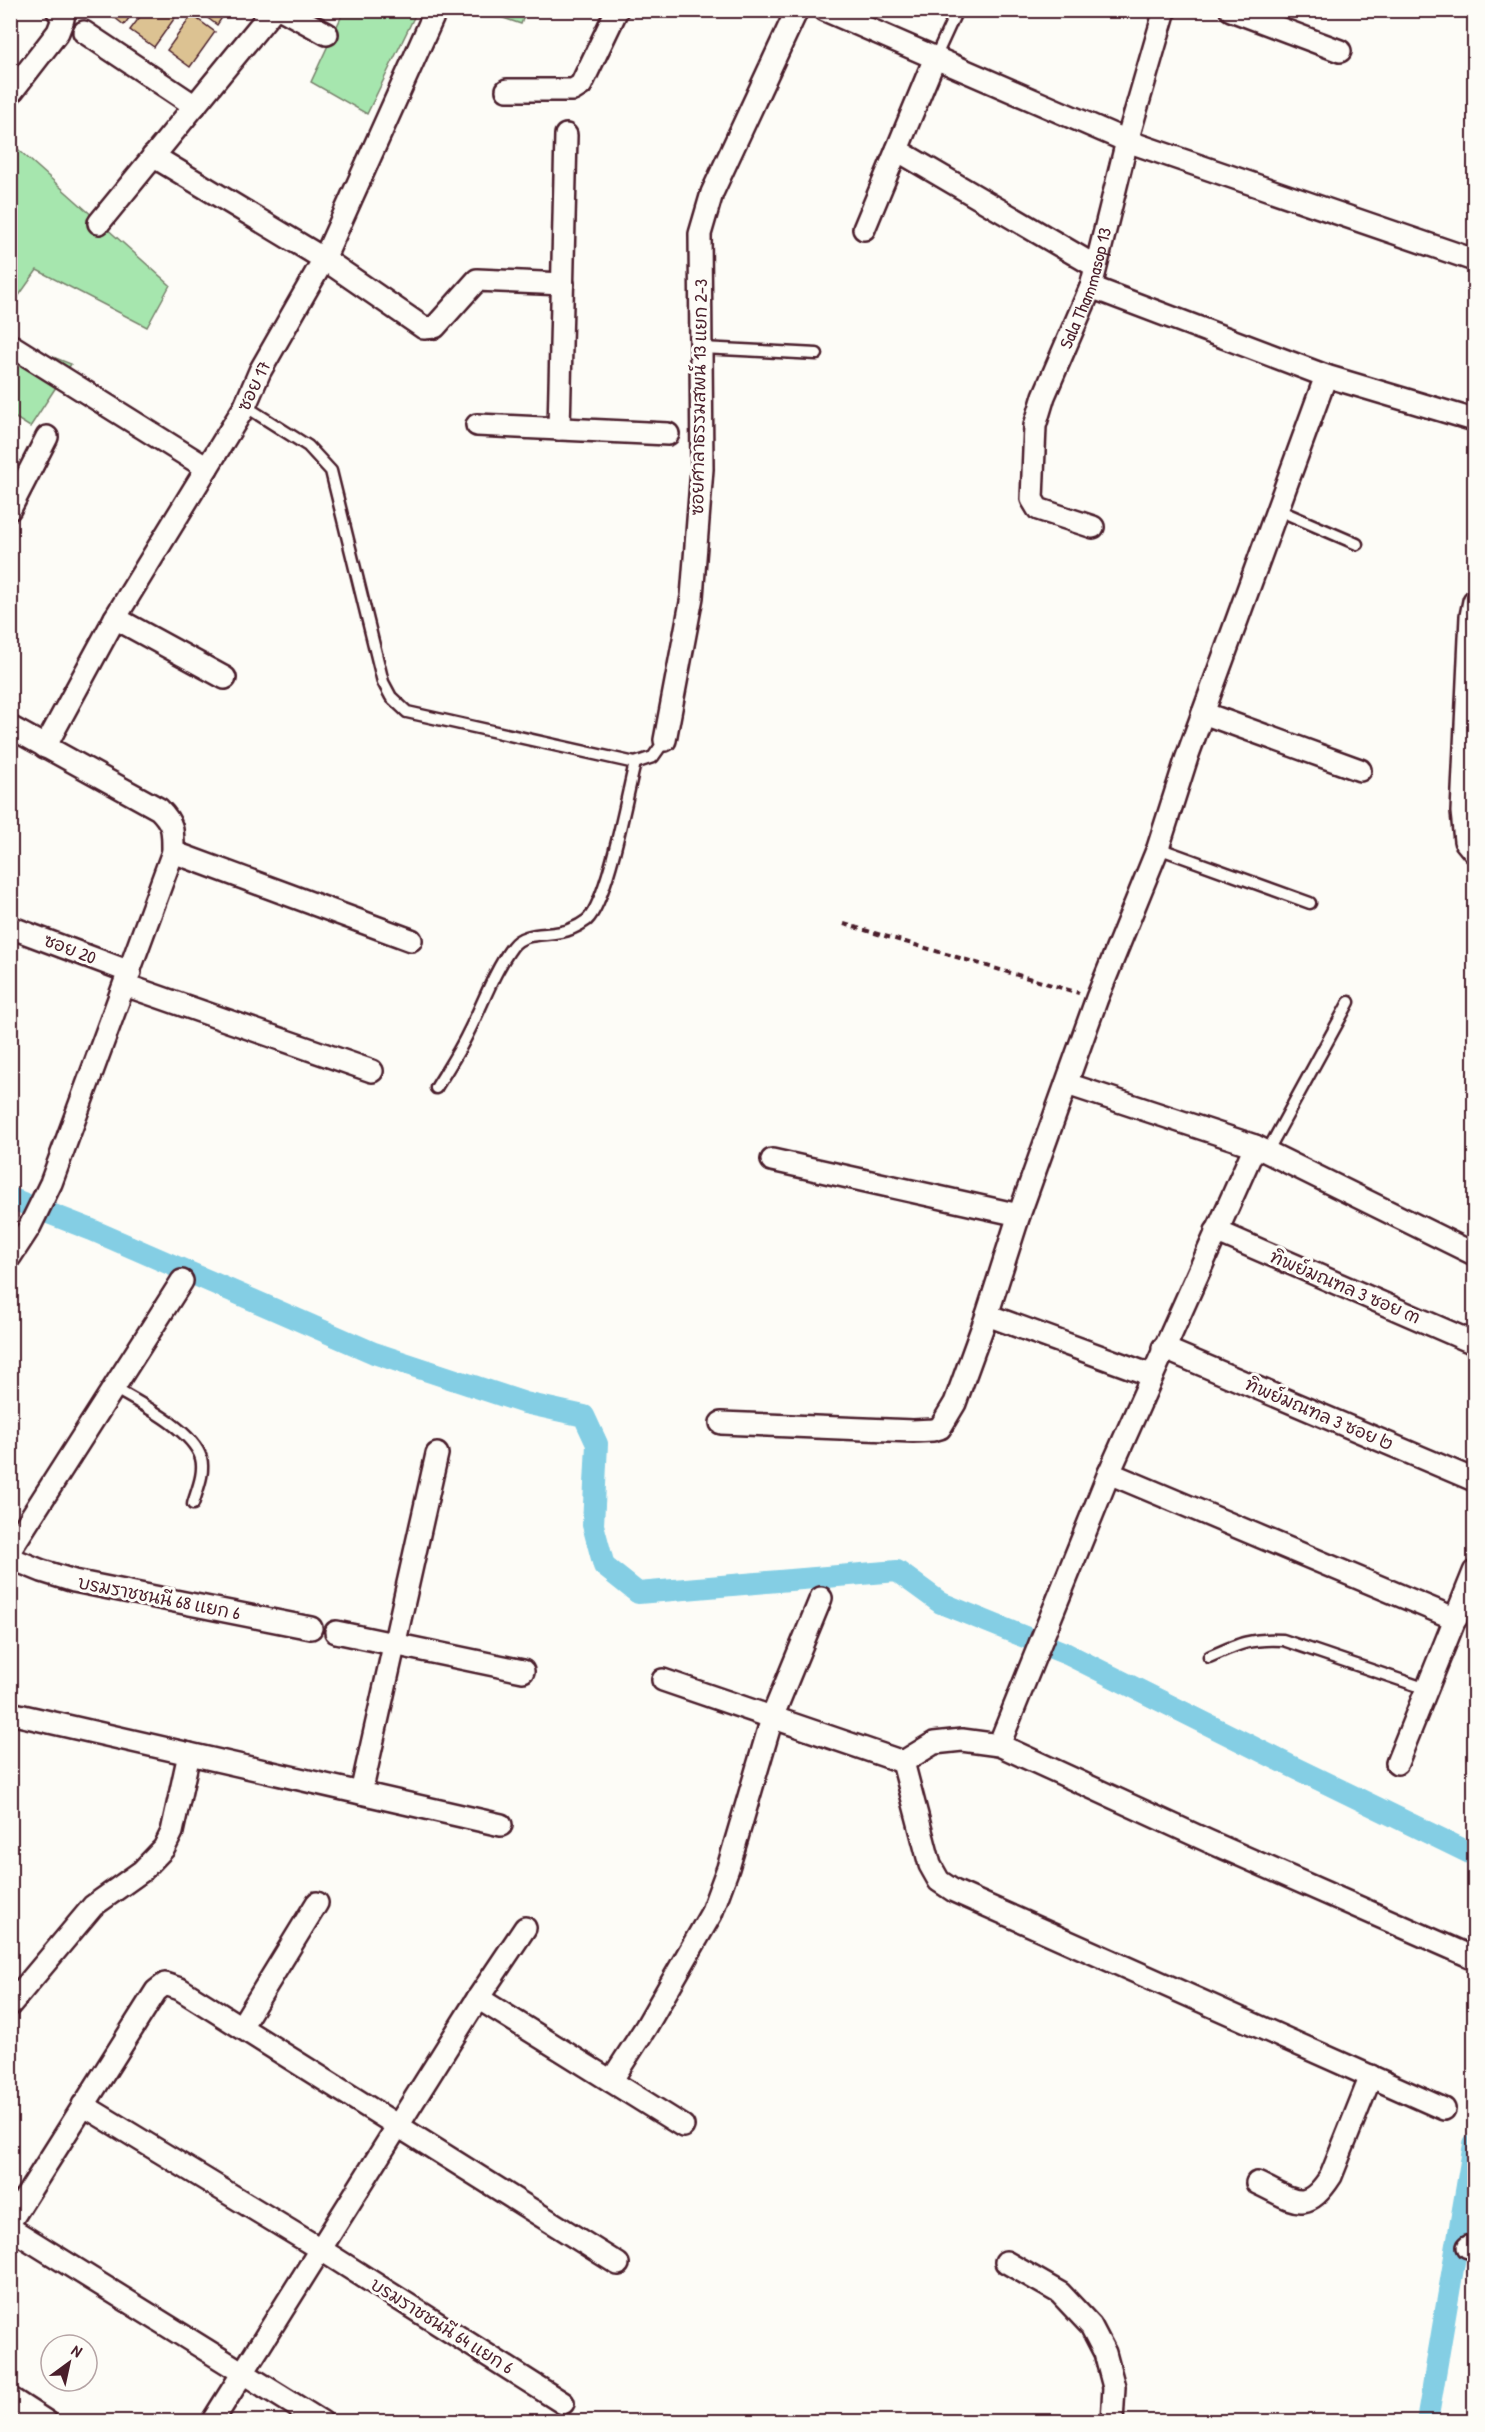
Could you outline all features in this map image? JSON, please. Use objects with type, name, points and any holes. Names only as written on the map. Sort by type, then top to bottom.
[{"type":"street","points":[[10,94],[58,32],[63,19],[57,10]]},
{"type":"street","points":[[99,223],[273,10]]},
{"type":"street","points":[[283,10],[327,34]]},
{"type":"street","name":"ซอย 17","points":[[45,747],[115,618],[245,406],[260,371],[324,259],[436,10]]},
{"type":"street","points":[[507,90],[573,90],[586,78],[617,10]]},
{"type":"street","name":"ซอยศาลาธรรมสพน์ 13 แยก 2-3","points":[[665,740],[692,597],[702,469],[700,234],[712,193],[797,10]]},
{"type":"street","points":[[825,10],[1126,141],[1474,260]]},
{"type":"street","name":"Sala Thammasop 13","points":[[1093,527],[1038,508],[1032,499],[1035,426],[1044,396],[1091,286],[1126,141],[1165,10]]},
{"type":"street","points":[[1241,12],[1340,51]]},
{"type":"street","points":[[84,32],[195,106]]},
{"type":"street","points":[[864,230],[934,58]]},
{"type":"street","points":[[559,429],[566,135]]},
{"type":"street","points":[[897,150],[1095,266]]},
{"type":"street","points":[[153,156],[324,259],[424,328],[435,327],[477,280],[563,285]]},
{"type":"street","points":[[1091,286],[1326,376],[1474,420]]},
{"type":"street","points":[[12,346],[207,468]]},
{"type":"street","points":[[721,1423],[933,1430],[940,1428],[955,1403],[987,1315],[1018,1215],[1097,998],[1158,848],[1203,713],[1326,376]]},
{"type":"street","points":[[477,425],[668,434]]},
{"type":"street","points":[[10,509],[47,437]]},
{"type":"street","points":[[1474,601],[1471,616],[1462,812],[1465,841],[1474,852]]},
{"type":"street","points":[[115,618],[225,678]]},
{"type":"street","points":[[1203,713],[1360,770]]},
{"type":"street","points":[[10,727],[159,809],[171,821],[173,852],[51,1183],[29,1228],[10,1257]]},
{"type":"street","points":[[173,852],[411,940]]},
{"type":"street","name":"ซอย 20","points":[[10,927],[127,978],[372,1071]]},
{"type":"street","points":[[1067,1084],[1261,1149],[1474,1254]]},
{"type":"street","points":[[999,1745],[1151,1375],[1216,1231],[1261,1149]]},
{"type":"street","points":[[772,1160],[1018,1215]]},
{"type":"street","name":"ทิพย์มณฑล 3 ซอย ๓","points":[[1216,1231],[1474,1343]]},
{"type":"street","points":[[10,1550],[182,1281]]},
{"type":"street","points":[[987,1315],[1151,1375]]},
{"type":"street","name":"ทิพย์มณฑล 3 ซอย ๒","points":[[1163,1348],[1474,1480]]},
{"type":"street","points":[[361,1794],[436,1454]]},
{"type":"street","points":[[1109,1473],[1456,1619]]},
{"type":"street","name":"บรมราชชนนี 68 แยก 6","points":[[10,1558],[74,1581],[311,1628]]},
{"type":"street","points":[[1397,1763],[1474,1572]]},
{"type":"street","points":[[611,2081],[646,2027],[711,1914],[728,1868],[772,1715],[821,1598]]},
{"type":"street","points":[[336,1632],[523,1671]]},
{"type":"street","points":[[663,1680],[772,1715],[903,1762]]},
{"type":"street","points":[[10,1713],[501,1825]]},
{"type":"street","points":[[903,1762],[934,1743],[962,1740],[999,1745],[1208,1841],[1474,1958]]},
{"type":"street","points":[[10,2005],[93,1906],[142,1871],[164,1848],[172,1832],[189,1754]]},
{"type":"street","points":[[903,1762],[930,1864],[939,1881],[954,1891],[1444,2109]]},
{"type":"street","points":[[241,2027],[317,1903]]},
{"type":"street","points":[[212,2421],[478,1998],[525,1928]]},
{"type":"street","points":[[10,2222],[156,1991],[165,1984],[180,1989],[618,2264]]},
{"type":"street","points":[[478,1998],[683,2126]]},
{"type":"street","points":[[1257,2183],[1299,2202],[1312,2200],[1331,2176],[1371,2076]]},
{"type":"street","name":"บรมราชชนนี 64 แยก 6","points":[[83,2105],[320,2249],[563,2403]]},
{"type":"street","points":[[10,2228],[322,2421]]},
{"type":"street","points":[[1006,2262],[1060,2293],[1091,2326],[1106,2353],[1114,2387],[1112,2421]]},
{"type":"street","points":[[10,2398],[47,2421]]},
{"type":"lane","points":[[934,58],[957,10]]},
{"type":"lane","points":[[702,348],[817,354]]},
{"type":"lane","points":[[245,406],[308,446],[331,471],[383,682],[391,697],[407,712],[635,763],[605,885],[596,907],[587,919],[569,930],[528,936],[513,946],[495,974],[458,1053],[436,1088]]},
{"type":"lane","points":[[1276,509],[1357,544]]},
{"type":"lane","name":"ซอยศาลาธรรมสพน์ 13 แยก 2-3","points":[[635,763],[653,757],[665,740]]},
{"type":"lane","points":[[1158,848],[1310,903]]},
{"type":"lane","points":[[1261,1149],[1349,1002]]},
{"type":"lane","points":[[114,1388],[161,1416],[182,1432],[201,1457],[202,1472],[193,1504]]},
{"type":"lane","points":[[1209,1657],[1243,1642],[1263,1639],[1283,1640],[1427,1689]]},
{"type":"path","points":[[844,924],[1097,998]]},
{"type":"green space","points":[[526,10],[521,24],[483,11]]},
{"type":"green space","points":[[344,11],[417,11],[367,114],[311,82]]},
{"type":"green space","points":[[11,143],[170,285],[147,327],[37,270],[11,307]]},
{"type":"green space","points":[[10,340],[71,364],[30,427],[11,415]]},
{"type":"building","points":[[105,10],[135,10],[124,25]]},
{"type":"building","points":[[145,10],[176,10],[179,12],[154,47],[130,30]]},
{"type":"building","points":[[197,10],[227,10],[217,25]]},
{"type":"building","points":[[192,15],[215,32],[190,67],[167,50]]},
{"type":"waterway","points":[[10,1198],[92,1230],[374,1353],[525,1403],[584,1416],[597,1444],[593,1525],[604,1566],[638,1593],[897,1571],[941,1603],[1067,1654],[1474,1855]]},
{"type":"waterway","points":[[1427,2422],[1474,2144]]}]
